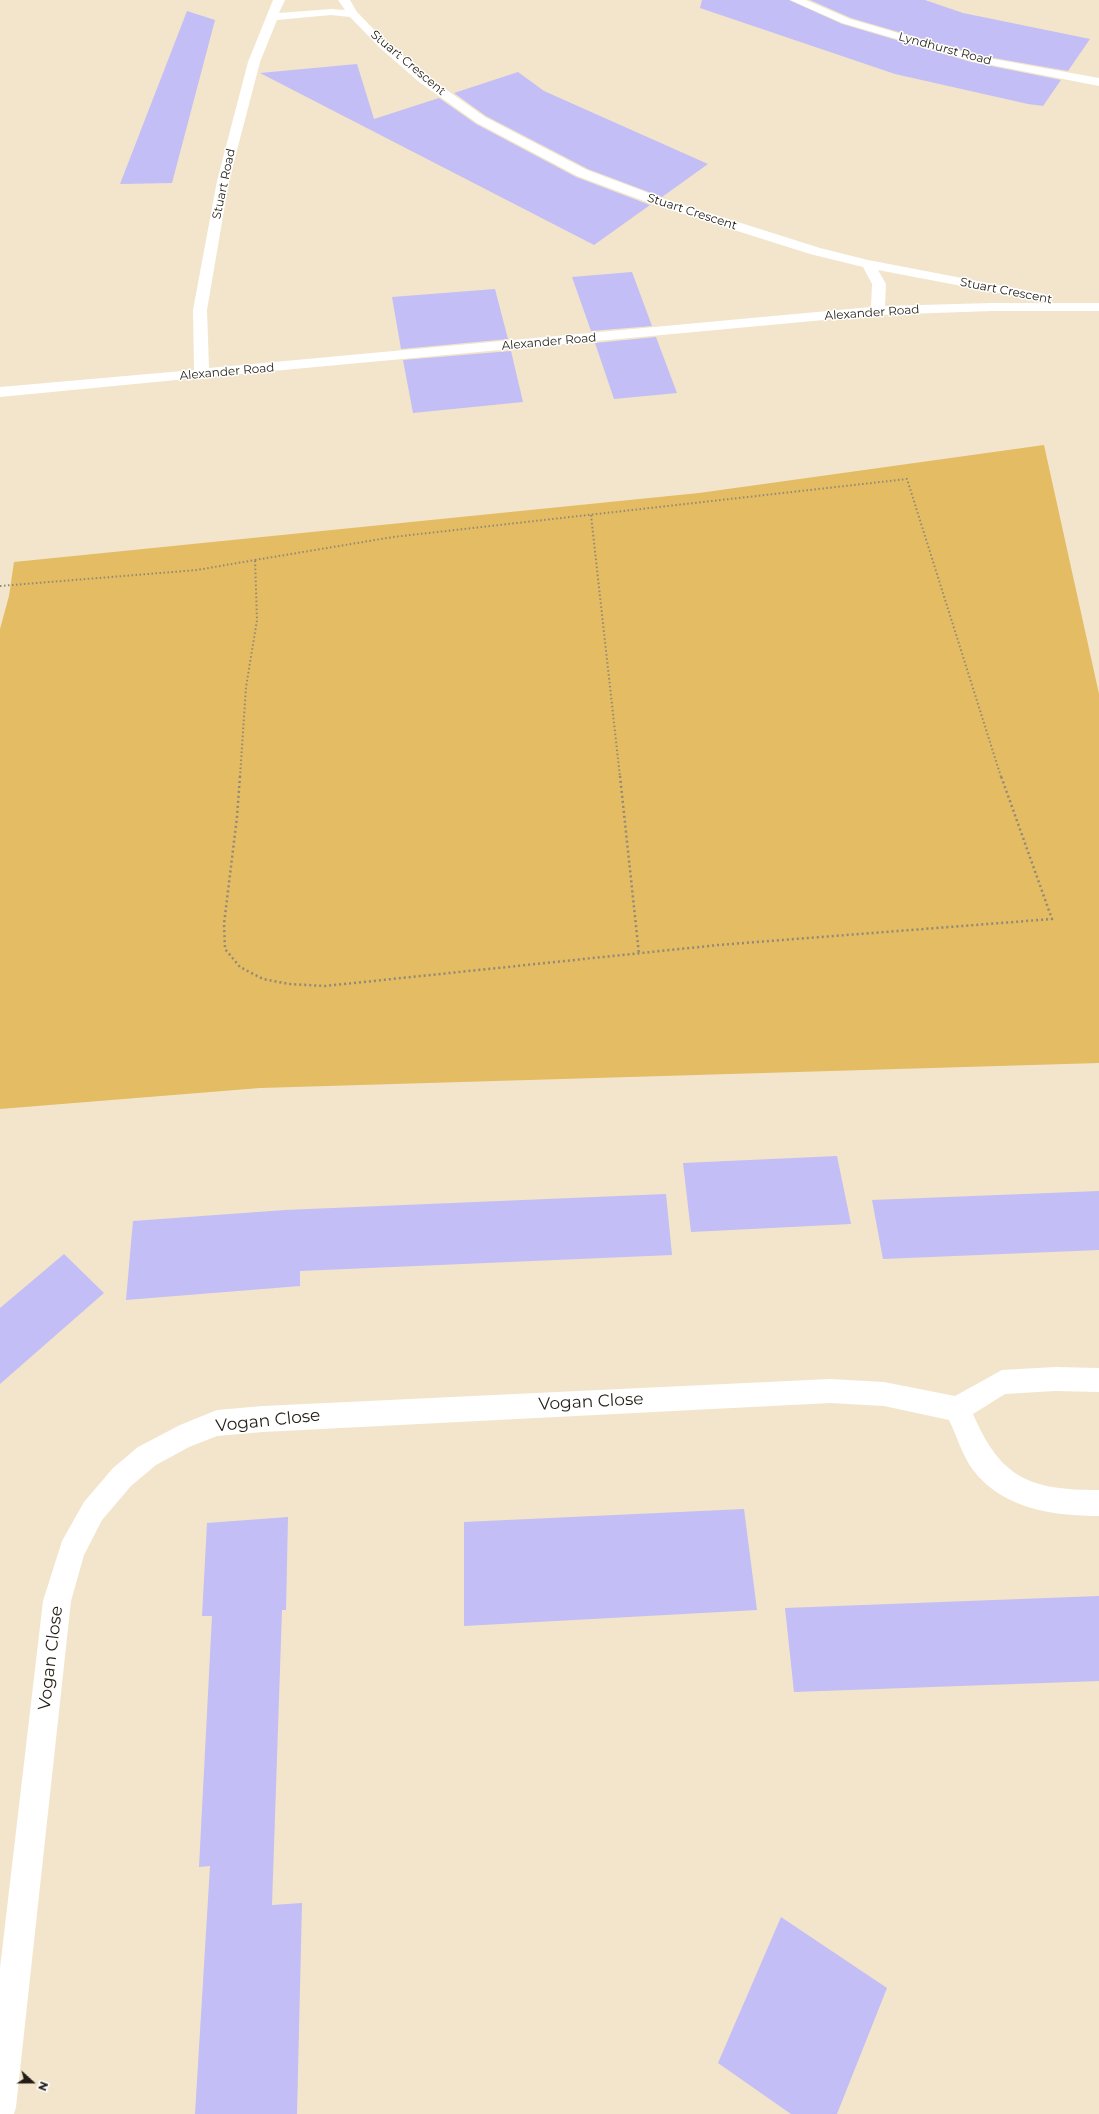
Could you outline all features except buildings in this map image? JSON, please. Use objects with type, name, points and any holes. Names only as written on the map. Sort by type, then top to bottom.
[{"type":"street","name":"Stuart Road","points":[[202,374],[200,310],[222,181],[254,62],[279,0]]},
{"type":"street","name":"Stuart Crescent","points":[[344,0],[353,14],[384,46],[423,79],[481,120],[582,173],[657,201],[758,234],[868,264],[1097,307]]},
{"type":"street","name":"Lyndhurst Road","points":[[796,0],[846,21],[975,59],[1099,82]]},
{"type":"street","points":[[273,17],[331,12],[353,14]]},
{"type":"street","points":[[868,264],[879,284],[878,311]]},
{"type":"street","name":"Alexander Road","points":[[0,392],[878,311],[992,307],[1097,307]]},
{"type":"street","points":[[1099,1380],[1055,1379],[1002,1382],[958,1409],[982,1461],[1001,1479],[1024,1492],[1041,1499],[1078,1504],[1099,1504]]},
{"type":"street","name":"Vogan Close","points":[[0,2107],[57,1601],[72,1551],[93,1511],[122,1477],[147,1456],[180,1438],[217,1424],[263,1419],[830,1391],[884,1394],[958,1409]]},
{"type":"path","points":[[0,586],[197,570],[255,560],[393,537],[895,479],[907,479],[1005,790],[1052,919],[718,945],[325,986],[289,984],[263,979],[240,967],[225,949],[224,924],[237,817],[246,687],[257,620],[255,560]]},
{"type":"path","points":[[591,514],[639,954]]},
{"type":"shaded area","points":[[1044,445],[1099,694],[1099,1063],[260,1088],[0,1109],[0,629],[9,596],[14,562],[699,493]]}]
